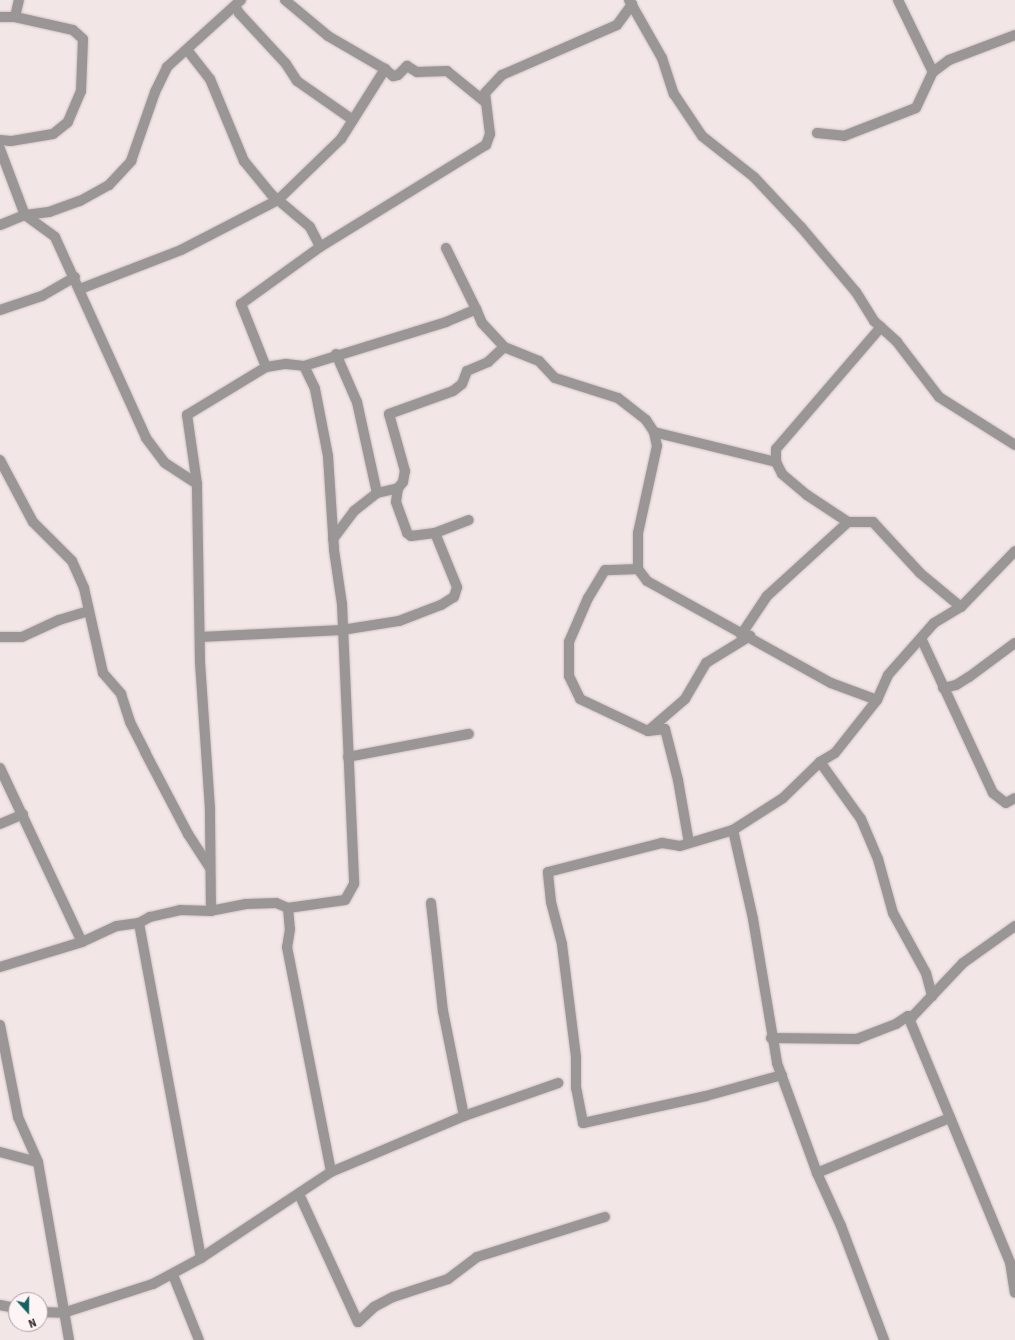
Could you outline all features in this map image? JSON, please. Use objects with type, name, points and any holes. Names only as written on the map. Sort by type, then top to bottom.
[{"type":"street","points":[[15,17],[18,0]]},
{"type":"street","points":[[285,0],[328,36],[385,69],[393,76],[398,75],[407,66],[416,72],[447,71],[485,102]]},
{"type":"street","points":[[898,0],[933,72]]},
{"type":"street","points":[[266,367],[240,304],[320,247],[486,145],[490,134],[485,92],[502,75],[617,25],[630,2]]},
{"type":"street","points":[[630,2],[662,58],[674,94],[702,136],[754,177],[801,227],[856,292],[880,327],[897,342],[939,397],[1015,445]]},
{"type":"street","points":[[0,225],[25,215],[55,210],[80,201],[109,185],[131,161],[155,92],[167,67],[188,51],[238,3],[286,64],[297,81],[353,120]]},
{"type":"street","points":[[0,17],[15,17],[73,30],[83,39],[81,91],[68,122],[53,134],[10,141],[0,140]]},
{"type":"street","points":[[817,133],[844,136],[916,108],[933,72],[949,60],[1015,35]]},
{"type":"street","points":[[188,51],[210,79],[244,161],[278,200],[310,227],[320,247]]},
{"type":"street","points":[[80,289],[181,250],[278,200],[341,139],[385,69]]},
{"type":"street","points":[[0,149],[25,215],[55,237],[75,277],[146,438],[164,463],[197,484]]},
{"type":"street","points":[[446,248],[482,323],[504,347],[539,361],[555,378],[618,398],[646,420],[654,432],[657,446],[638,533],[638,569],[646,581],[831,683],[877,700]]},
{"type":"street","points":[[0,310],[42,296],[75,277]]},
{"type":"street","points":[[211,911],[200,637],[197,484],[187,414],[266,367],[286,364],[304,366],[336,354],[446,322],[476,309]]},
{"type":"street","points":[[880,327],[776,449],[776,462],[782,474],[806,495],[848,522],[873,522],[920,573],[961,608]]},
{"type":"street","points":[[469,520],[435,533],[417,537],[407,534],[396,502],[398,488],[402,482],[405,471],[389,414],[453,391],[462,384],[467,370],[488,362],[504,347]]},
{"type":"street","points":[[336,354],[357,402],[377,493]]},
{"type":"street","points":[[0,967],[82,942],[116,926],[139,923],[150,917],[180,910],[211,911],[246,904],[276,903],[288,908],[345,900],[354,884],[342,604],[333,539],[328,456],[315,389],[304,366]]},
{"type":"street","points":[[654,432],[776,462]]},
{"type":"street","points":[[0,460],[33,522],[72,561],[84,588],[103,673],[122,694],[130,722],[145,752],[188,834],[210,868]]},
{"type":"street","points":[[333,539],[354,511],[377,493],[398,488]]},
{"type":"street","points":[[648,731],[685,699],[706,663],[746,636],[767,596],[848,522]]},
{"type":"street","points":[[200,637],[342,630],[399,621],[454,597],[457,587],[435,533]]},
{"type":"street","points":[[782,1075],[706,1096],[583,1123],[576,1088],[576,1057],[562,944],[551,902],[548,872],[662,843],[680,846],[733,830],[783,798],[820,762],[835,753],[877,700],[888,676],[934,623],[961,608],[1015,551]]},
{"type":"street","points":[[638,569],[605,570],[588,598],[569,642],[569,676],[580,699],[648,731],[665,729],[678,780],[689,843]]},
{"type":"street","points":[[0,637],[22,637],[59,620],[90,611]]},
{"type":"street","points":[[921,638],[993,793],[1006,803],[1015,798]]},
{"type":"street","points":[[943,688],[956,685],[993,661],[1015,642]]},
{"type":"street","points":[[348,757],[469,734]]},
{"type":"street","points":[[820,762],[861,819],[878,859],[893,913],[926,973],[932,996]]},
{"type":"street","points":[[0,768],[82,942]]},
{"type":"street","points":[[0,824],[23,814]]},
{"type":"street","points":[[733,830],[753,919],[771,1038],[782,1075],[817,1173],[841,1226],[884,1340]]},
{"type":"street","points":[[431,903],[443,1012],[464,1116]]},
{"type":"street","points":[[288,908],[290,929],[287,946],[331,1172]]},
{"type":"street","points":[[139,923],[202,1258]]},
{"type":"street","points":[[771,1038],[857,1039],[896,1024],[908,1016],[912,1017],[963,963],[1015,926]]},
{"type":"street","points":[[908,1016],[1010,1262],[1015,1293]]},
{"type":"street","points":[[0,1025],[18,1117],[38,1162],[69,1340]]},
{"type":"street","points":[[48,1312],[64,1313],[174,1275],[331,1172],[464,1116],[558,1083]]},
{"type":"street","points":[[817,1173],[950,1118]]},
{"type":"street","points":[[0,1152],[38,1162]]},
{"type":"street","points":[[299,1194],[358,1322],[374,1307],[393,1297],[448,1278],[477,1257],[605,1217]]},
{"type":"street","points":[[174,1275],[199,1340]]}]
